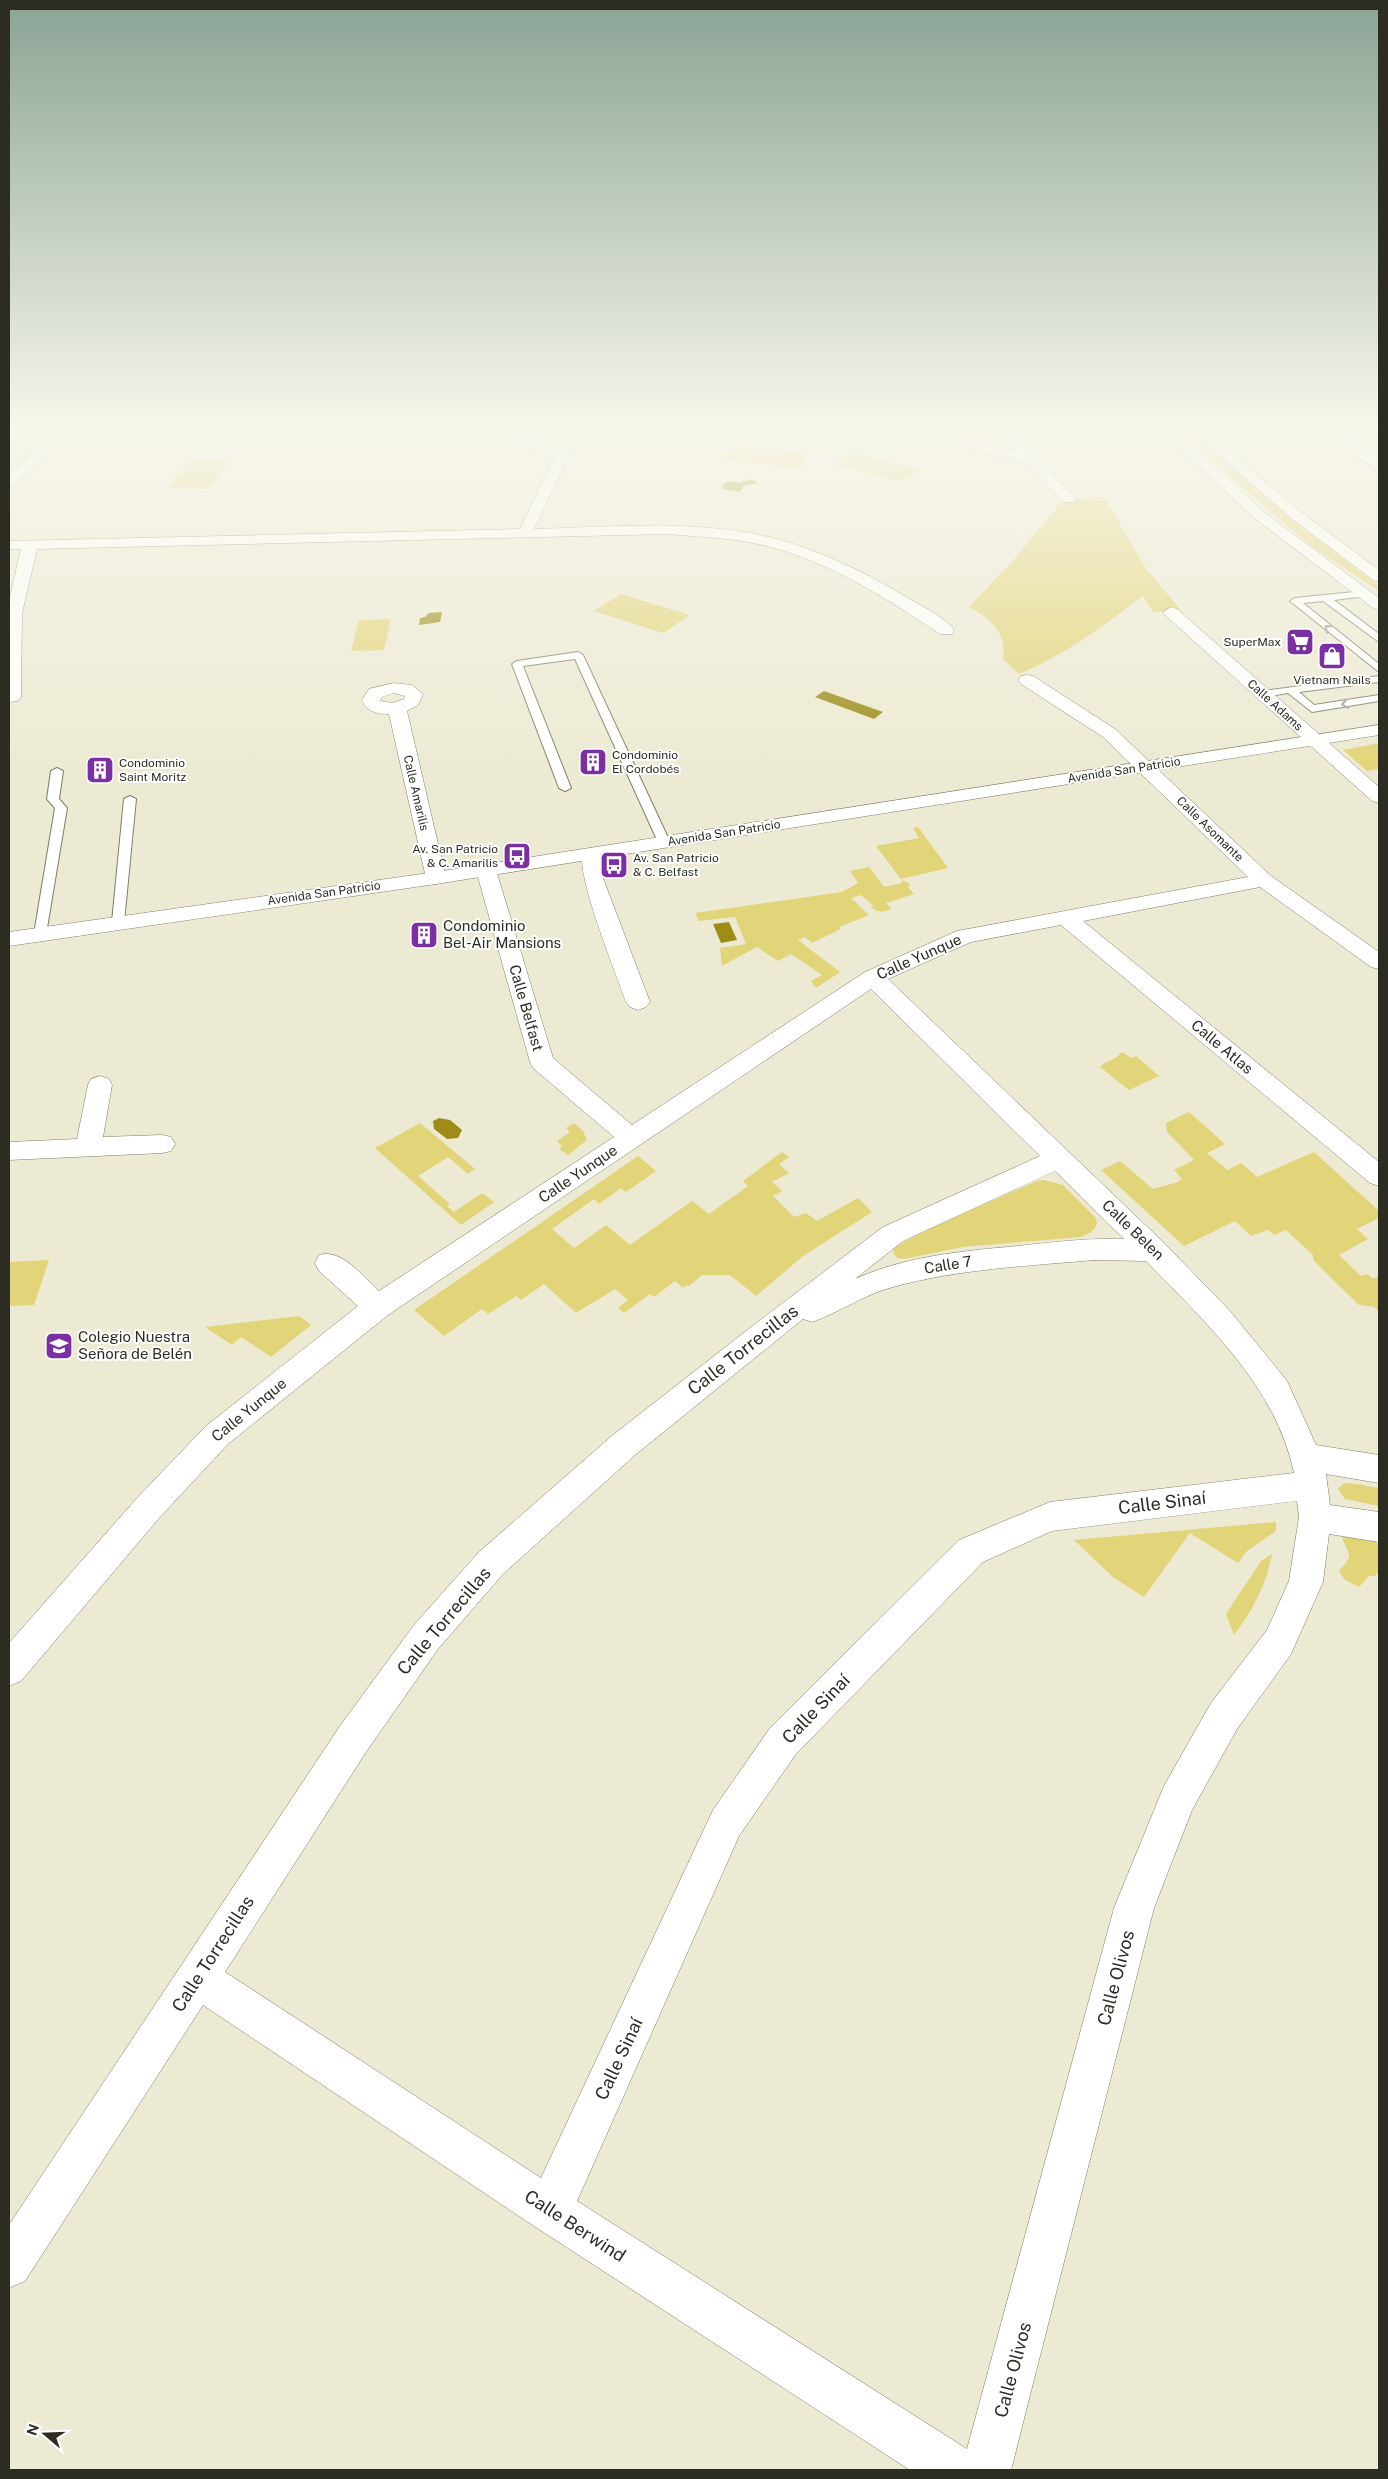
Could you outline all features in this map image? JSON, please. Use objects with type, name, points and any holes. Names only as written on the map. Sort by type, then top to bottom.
[{"type":"street","points":[[9,545],[167,542]]},
{"type":"street","points":[[767,542],[817,556],[864,579],[946,630]]},
{"type":"street","points":[[1295,542],[1379,605]]},
{"type":"street","points":[[1332,542],[1379,577]]},
{"type":"street","points":[[12,697],[14,613],[30,545]]},
{"type":"street","name":"Calle Adams","points":[[1171,612],[1313,740],[1379,796]]},
{"type":"street","name":"Calle Asomante","points":[[1027,680],[1109,733],[1264,880],[1379,962]]},
{"type":"street","name":"Calle Amarilis","points":[[397,708],[436,878]]},
{"type":"street","name":"Avenida San Patricio","points":[[9,939],[436,878],[1379,730]]},
{"type":"street","points":[[591,854],[594,878],[638,1002]]},
{"type":"street","name":"Calle Belfast","points":[[486,870],[542,1062],[631,1138]]},
{"type":"street","name":"Calle Yunque","points":[[9,1669],[149,1508],[216,1435],[378,1307],[873,977],[966,936],[1264,880]]},
{"type":"street","name":"Calle Atlas","points":[[1065,917],[1379,1176]]},
{"type":"street","name":"Calle Belen","points":[[873,977],[1154,1250],[1220,1319],[1249,1353],[1276,1390],[1311,1486]]},
{"type":"street","points":[[88,1148],[100,1085]]},
{"type":"street","points":[[9,1151],[162,1144]]},
{"type":"street","name":"Calle Torrecillas","points":[[9,2265],[353,1739],[426,1637],[491,1563],[624,1445],[756,1339],[893,1234],[1059,1158]]},
{"type":"street","name":"Calle 7","points":[[756,1339],[830,1301],[884,1278],[921,1269],[1094,1249],[1154,1250]]},
{"type":"street","points":[[329,1263],[378,1307]]},
{"type":"street","points":[[1311,1486],[1379,1469]]},
{"type":"street","points":[[1311,1486],[1379,1527]]},
{"type":"street","name":"Calle Sinaí","points":[[550,2210],[726,1823],[783,1741],[971,1551],[1050,1517],[1311,1486]]},
{"type":"street","name":"Calle Olivos","points":[[986,2470],[1134,1908],[1177,1799],[1224,1716],[1279,1642],[1306,1582],[1311,1486]]},
{"type":"street","name":"Calle Berwind","points":[[198,1978],[550,2210],[954,2470]]},
{"type":"lane","points":[[1364,594],[1295,601],[1379,669]]},
{"type":"lane","points":[[1325,598],[1379,639]]},
{"type":"lane","points":[[564,788],[517,664],[578,655],[664,842]]},
{"type":"lane","points":[[1263,694],[1379,678]]},
{"type":"lane","points":[[1290,690],[1312,709],[1379,698]]},
{"type":"lane","points":[[40,934],[61,808],[52,799],[57,772]]},
{"type":"lane","points":[[118,922],[130,799]]},
{"type":"shaded area","points":[[1029,542],[1130,542],[1147,570],[1181,610],[1153,612],[1143,596],[1068,649],[1019,674],[1003,659],[1003,642],[996,628],[984,616],[969,607]]},
{"type":"shaded area","points":[[1306,542],[1321,542],[1379,586],[1379,591]]},
{"type":"shaded area","points":[[621,594],[690,615],[663,633],[594,611]]},
{"type":"shaded area","points":[[442,612],[440,622],[419,625],[420,618],[425,617],[429,613]]},
{"type":"shaded area","points":[[391,619],[384,650],[351,651],[359,620]]},
{"type":"shaded area","points":[[824,691],[883,712],[874,719],[815,697]]},
{"type":"shaded area","points":[[1379,743],[1379,769],[1367,771],[1343,750]]},
{"type":"shaded area","points":[[918,827],[948,868],[901,879],[876,846],[919,838],[913,828]]},
{"type":"shaded area","points":[[869,867],[884,887],[902,883],[903,880],[910,884],[908,887],[914,894],[886,903],[891,909],[883,911],[878,911],[871,907],[874,906],[861,895],[851,898],[869,915],[839,927],[841,929],[812,943],[805,937],[798,940],[840,972],[816,988],[811,981],[822,975],[791,954],[778,961],[757,947],[722,966],[720,948],[746,944],[735,917],[699,921],[695,913],[842,892],[858,883],[850,871]]},
{"type":"shaded area","points":[[729,922],[737,940],[721,943],[713,924]]},
{"type":"shaded area","points":[[1121,1053],[1131,1058],[1136,1056],[1159,1076],[1129,1090],[1100,1067]]},
{"type":"shaded area","points":[[1189,1112],[1225,1144],[1207,1153],[1228,1170],[1241,1163],[1257,1177],[1314,1152],[1379,1211],[1379,1218],[1357,1229],[1368,1239],[1339,1255],[1361,1276],[1368,1274],[1373,1279],[1379,1276],[1379,1312],[1374,1307],[1359,1305],[1313,1260],[1313,1255],[1286,1230],[1274,1235],[1268,1230],[1251,1236],[1235,1221],[1184,1246],[1101,1170],[1120,1161],[1153,1189],[1178,1182],[1182,1179],[1174,1170],[1194,1160],[1167,1132],[1166,1123]]},
{"type":"shaded area","points":[[439,1118],[450,1120],[462,1130],[458,1138],[447,1139],[434,1129],[433,1121]]},
{"type":"shaded area","points":[[420,1123],[475,1169],[468,1174],[448,1157],[418,1176],[450,1204],[447,1206],[454,1212],[482,1193],[494,1202],[461,1225],[375,1148]]},
{"type":"shaded area","points":[[574,1123],[583,1131],[587,1140],[568,1155],[559,1149],[562,1146],[557,1141],[570,1132],[566,1128]]},
{"type":"shaded area","points":[[782,1152],[789,1157],[779,1164],[789,1173],[772,1182],[782,1191],[773,1196],[794,1217],[806,1213],[817,1221],[858,1198],[872,1212],[803,1256],[756,1296],[730,1275],[702,1275],[689,1286],[687,1285],[683,1288],[675,1281],[654,1297],[650,1294],[624,1313],[618,1308],[628,1300],[615,1289],[576,1313],[544,1284],[521,1300],[516,1296],[488,1314],[482,1309],[444,1336],[414,1310],[638,1156],[656,1171],[626,1192],[621,1188],[599,1204],[594,1199],[552,1229],[574,1248],[606,1225],[630,1245],[692,1201],[709,1214],[748,1186],[743,1181]]},
{"type":"shaded area","points":[[1044,1180],[1063,1185],[1096,1218],[1095,1228],[1080,1237],[963,1247],[904,1259],[897,1258],[893,1252],[897,1246],[928,1229],[1037,1181]]},
{"type":"shaded area","points":[[49,1260],[34,1305],[9,1306],[9,1262]]},
{"type":"shaded area","points":[[299,1316],[311,1325],[271,1357],[241,1337],[232,1345],[205,1327]]},
{"type":"shaded area","points":[[1349,1483],[1379,1488],[1379,1506],[1345,1499],[1338,1489],[1343,1484]]},
{"type":"shaded area","points":[[1276,1522],[1276,1531],[1247,1551],[1238,1563],[1190,1533],[1144,1597],[1114,1578],[1074,1540]]},
{"type":"shaded area","points":[[1351,1532],[1372,1539],[1379,1545],[1379,1571],[1375,1576],[1369,1576],[1359,1587],[1344,1579],[1339,1571],[1349,1558],[1342,1537]]},
{"type":"shaded area","points":[[1272,1554],[1258,1597],[1234,1635],[1226,1614],[1261,1561]]},
{"type":"place","name":"SuperMax","points":[[1300,642]]},
{"type":"place","name":"Vietnam Nails","points":[[1332,656]]},
{"type":"place","name":"Condominio El Cordobés","points":[[593,762]]},
{"type":"place","name":"Condominio Saint Moritz","points":[[100,770]]},
{"type":"place","name":"Av. San Patricio & C. Amarilis","points":[[517,856]]},
{"type":"place","name":"Av. San Patricio & C. Belfast","points":[[614,865]]},
{"type":"place","name":"Condominio Bel-Air Mansions","points":[[424,935]]},
{"type":"place","name":"Colegio Nuestra Señora de Belén","points":[[59,1346]]}]
